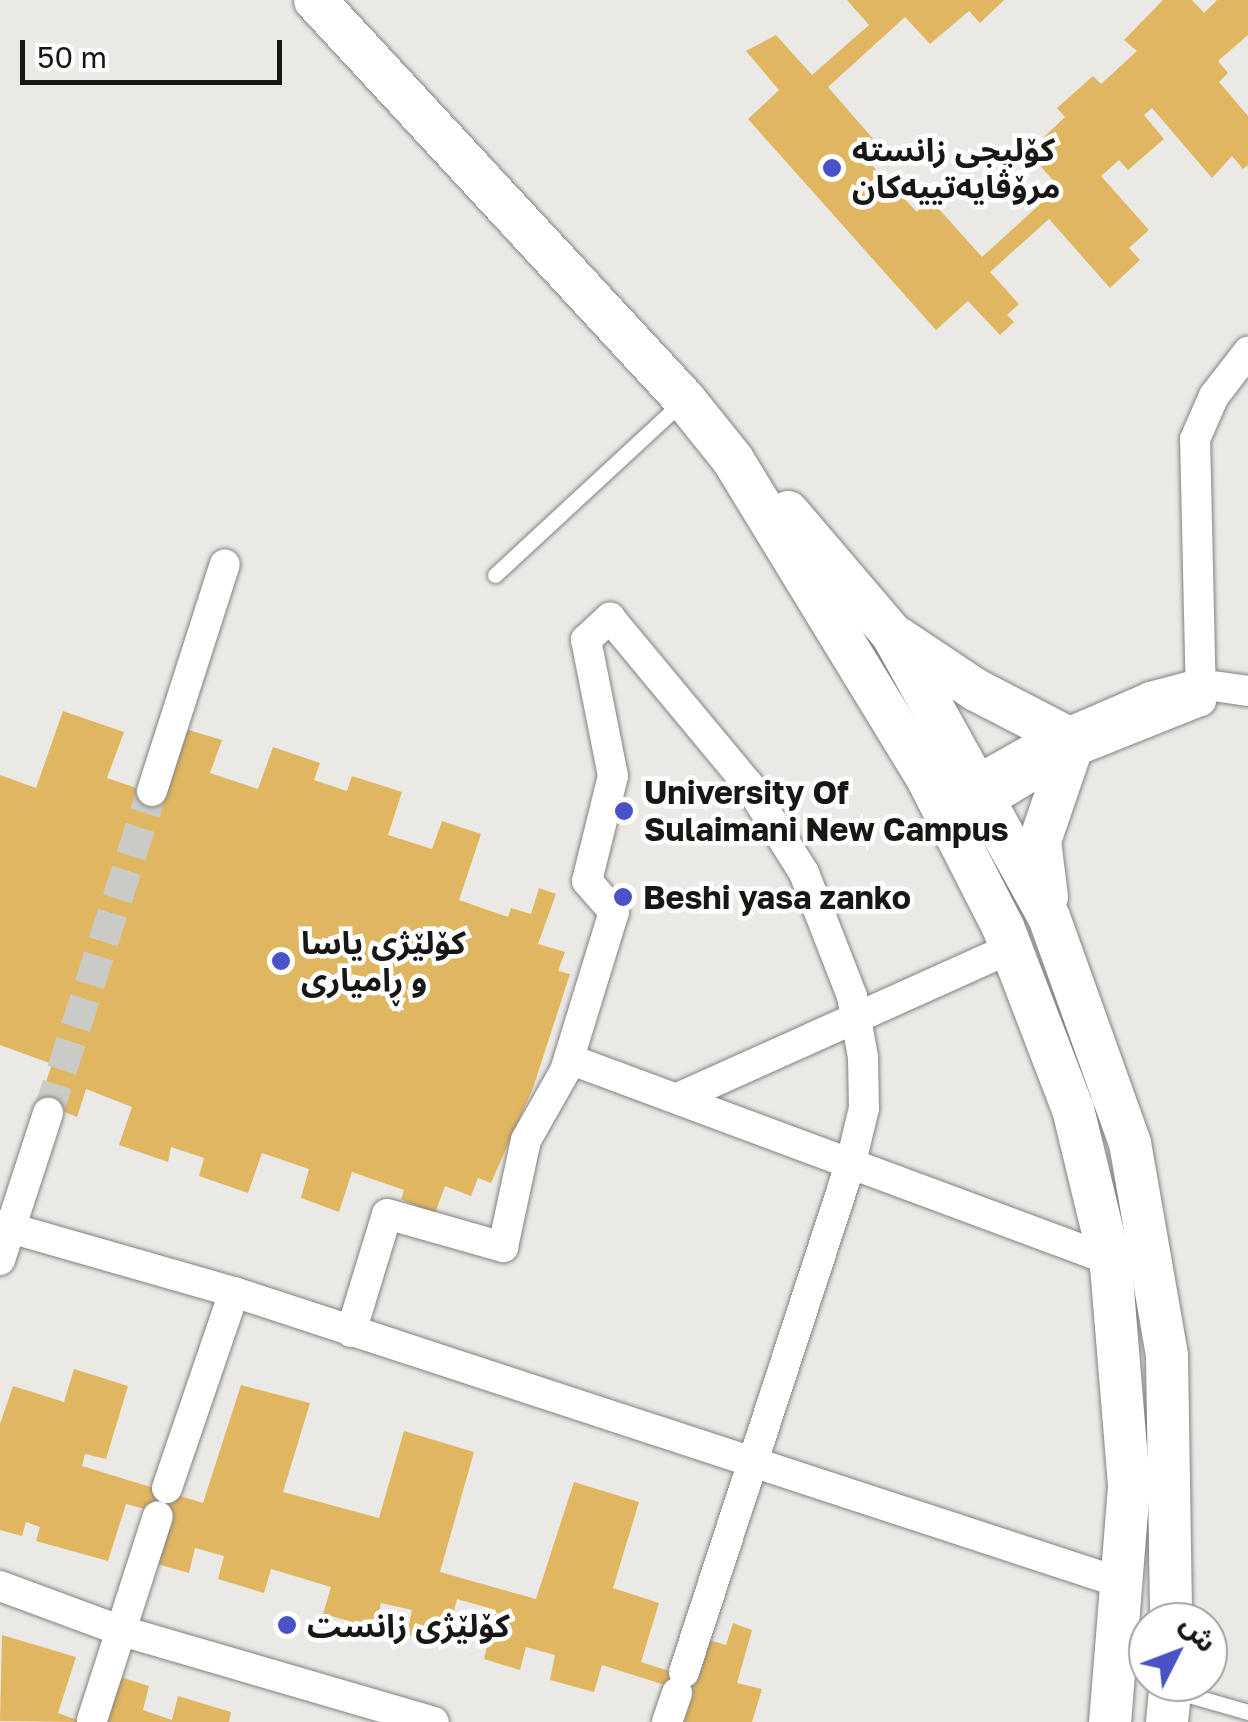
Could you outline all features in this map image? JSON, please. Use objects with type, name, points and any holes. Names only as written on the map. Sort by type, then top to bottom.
[{"type":"street","points":[[315,0],[685,400],[733,460],[962,803],[1050,918]]},
{"type":"street","points":[[1200,692],[1194,438],[1214,396],[1248,352]]},
{"type":"street","points":[[733,460],[811,534],[892,634],[962,803],[1073,1108],[1110,1260],[1129,1488],[1125,1584],[1110,1722]]},
{"type":"street","points":[[152,791],[225,564]]},
{"type":"street","points":[[351,1332],[387,1214],[503,1247],[526,1140],[569,1058],[614,912],[587,880],[613,776],[586,640],[610,618],[748,784],[804,873],[856,1020],[864,1108],[851,1162],[756,1463],[666,1722]]},
{"type":"street","points":[[892,634],[1066,743]]},
{"type":"street","points":[[962,803],[1150,696],[1244,689]]},
{"type":"street","points":[[1066,743],[1040,841],[1050,918],[1130,1142],[1154,1266],[1172,1454],[1170,1602]]},
{"type":"street","points":[[680,1097],[1012,948]]},
{"type":"street","points":[[569,1058],[1110,1260]]},
{"type":"street","points":[[0,1260],[5,1227],[48,1113]]},
{"type":"street","points":[[5,1227],[234,1292],[1125,1584]]},
{"type":"street","points":[[92,1720],[234,1292]]},
{"type":"street","points":[[0,1586],[119,1630],[434,1722]]},
{"type":"lane","points":[[494,575],[685,400]]},
{"type":"lane","points":[[1192,1702],[1248,1712]]},
{"type":"building","name":"کۆلیجی زانستە مرۆڤایەتییەکان","points":[[847,0],[1004,0],[980,23],[969,11],[930,44],[905,17],[828,87],[875,141],[861,154],[917,212],[929,198],[982,257],[1059,187],[1028,152],[1065,117],[1057,108],[1093,76],[1101,84],[1137,51],[1124,40],[1163,0],[1192,0],[1204,13],[1217,0],[1248,0],[1248,35],[1218,61],[1228,73],[1219,82],[1248,116],[1248,165],[1243,169],[1232,156],[1212,178],[1152,108],[1144,115],[1164,139],[1128,170],[1119,160],[1101,176],[1149,230],[1129,248],[1140,260],[1110,288],[1049,219],[990,272],[1019,304],[1007,315],[1014,322],[1000,335],[968,301],[936,330],[748,119],[779,90],[746,51],[776,35],[812,75],[869,25]]},
{"type":"building","name":"کۆلێژی یاسا و ڕامیاری","points":[[63,711],[124,732],[107,778],[157,795],[182,728],[222,740],[210,773],[258,789],[273,747],[320,763],[314,780],[347,791],[352,776],[402,792],[388,835],[432,849],[442,821],[481,834],[459,900],[508,917],[511,908],[531,914],[539,888],[556,894],[538,944],[565,952],[558,971],[570,974],[533,1088],[491,1183],[478,1178],[471,1196],[445,1186],[431,1224],[412,1218],[417,1206],[401,1199],[404,1190],[352,1172],[339,1212],[301,1198],[309,1169],[262,1153],[248,1193],[199,1176],[204,1158],[171,1147],[168,1162],[119,1145],[132,1107],[86,1089],[77,1117],[39,1102],[52,1064],[0,1045],[0,775],[36,788]]},
{"type":"building","name":"کۆلێژی زانست","points":[[74,1369],[128,1386],[106,1459],[85,1454],[82,1466],[203,1503],[241,1385],[310,1403],[283,1492],[379,1518],[404,1431],[474,1452],[440,1572],[536,1599],[574,1482],[639,1502],[613,1588],[659,1603],[641,1662],[697,1680],[709,1640],[726,1645],[733,1623],[752,1630],[737,1683],[762,1689],[752,1722],[684,1722],[693,1694],[602,1665],[594,1692],[550,1680],[555,1655],[526,1647],[520,1670],[484,1659],[496,1610],[457,1599],[445,1646],[407,1635],[412,1610],[381,1603],[375,1628],[323,1614],[331,1587],[271,1569],[264,1593],[218,1579],[224,1556],[195,1548],[189,1573],[150,1562],[163,1514],[126,1504],[108,1561],[36,1541],[40,1527],[26,1522],[22,1536],[0,1530],[0,1424],[13,1386],[64,1402]]},
{"type":"building","points":[[2,1635],[76,1657],[58,1713],[83,1722],[0,1721]]},
{"type":"building","points":[[111,1674],[149,1686],[143,1710],[172,1720],[178,1696],[231,1712],[229,1722],[97,1722]]},
{"type":"tunnel","points":[[48,1113],[152,791]]},
{"type":"place","name":"کۆلیجی زانستە مرۆڤایەتییەکان","points":[[832,168]]},
{"type":"place","name":"University Of Sulaimani New Campus","points":[[624,811]]},
{"type":"place","name":"Beshi yasa zanko","points":[[623,897]]},
{"type":"place","name":"کۆلێژی یاسا و ڕامیاری","points":[[281,961]]},
{"type":"place","name":"کۆلێژی زانست","points":[[287,1625]]}]
